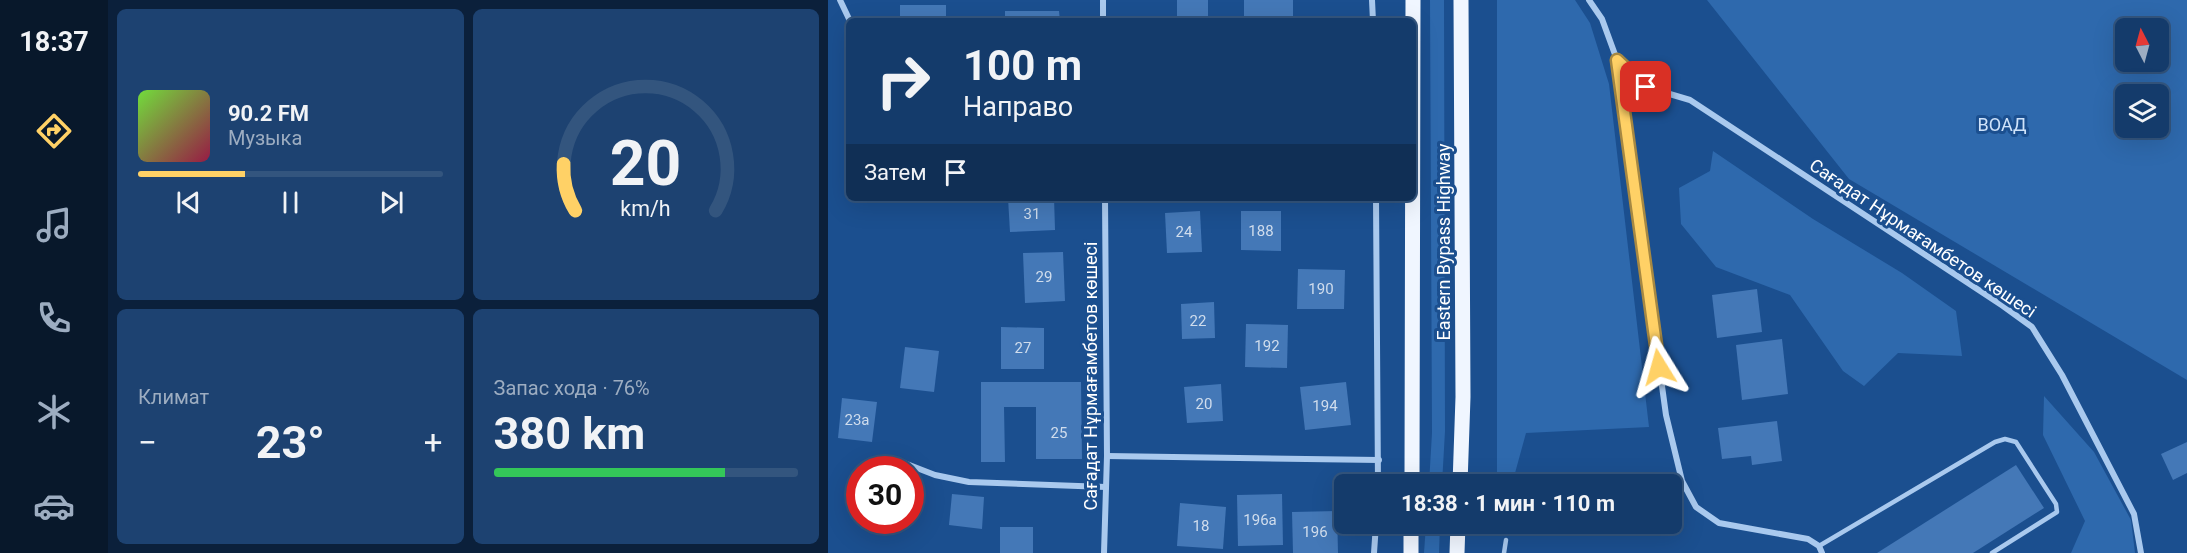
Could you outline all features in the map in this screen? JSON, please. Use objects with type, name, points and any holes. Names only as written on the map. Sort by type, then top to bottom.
[{"type":"main road","name":"Eastern Bypass Highway","points":[[1413,0],[1413,18]]},
{"type":"main road","name":"Eastern Bypass Highway","points":[[1460,474],[1463,397],[1461,0]]},
{"type":"main road","name":"Eastern Bypass Highway","points":[[1412,474],[1413,201]]},
{"type":"main road","points":[[1411,534],[1411,553]]},
{"type":"main road","points":[[1457,553],[1458,534]]},
{"type":"street","points":[[840,0],[849,18]]},
{"type":"street","points":[[1103,0],[1103,18]]},
{"type":"street","points":[[1372,0],[1373,18]]},
{"type":"street","name":"Сағадат Нұрмағамбетов көшесі","points":[[1589,0],[1602,19],[1617,60],[1666,415],[1682,481],[1696,507],[1719,523],[1808,539],[1819,546]]},
{"type":"street","name":"Сағадат Нұрмағамбетов көшесі","points":[[1617,60],[1646,87],[1690,100],[2004,306],[2032,327],[2062,375],[2134,513],[2141,553]]},
{"type":"street","name":"Сағадат Нұрмағамбетов көшесі","points":[[1104,553],[1107,456],[1105,201]]},
{"type":"street","points":[[1376,201],[1378,474]]},
{"type":"street","points":[[1107,456],[1379,460]]},
{"type":"street","points":[[924,471],[969,482],[1106,487]]},
{"type":"street","points":[[1374,553],[1375,534]]},
{"type":"street","points":[[1819,546],[1822,553]]},
{"type":"lane","points":[[1819,546],[1995,442],[2005,439],[2016,442],[2056,504],[2057,512],[1992,553]]},
{"type":"lane","points":[[1504,553],[1506,540]]},
{"type":"green space","points":[[1430,0],[1444,0],[1445,431],[1443,474],[1430,474],[1432,433]]},
{"type":"green space","points":[[1497,0],[1575,0],[1590,23],[1609,84],[1649,427],[1526,433],[1515,474],[1497,474]]},
{"type":"green space","name":"ВОАД","points":[[1707,0],[2187,0],[2187,380],[1849,179]]},
{"type":"green space","points":[[1713,151],[1813,219],[1902,273],[1956,311],[1962,356],[1898,353],[1864,386],[1843,371],[1790,295],[1716,267],[1681,224],[1679,188],[1710,171]]},
{"type":"green space","points":[[2044,396],[2094,452],[2131,520],[2135,553],[2071,553],[2085,521],[2043,435]]},
{"type":"green space","points":[[1425,534],[1440,534],[1439,553],[1424,553]]},
{"type":"building","points":[[1177,0],[1208,0],[1208,18],[1177,18]]},
{"type":"building","points":[[1244,0],[1293,0],[1293,18],[1244,18]]},
{"type":"building","points":[[900,5],[946,5],[946,18],[900,18]]},
{"type":"building","points":[[1005,11],[1059,11],[1060,18],[1005,18]]},
{"type":"building","points":[[1008,201],[1054,201],[1055,230],[1010,232]]},
{"type":"building","points":[[1200,211],[1202,252],[1167,253],[1165,213]]},
{"type":"building","points":[[1241,211],[1281,211],[1281,251],[1241,250]]},
{"type":"building","points":[[1063,252],[1065,301],[1025,303],[1023,253]]},
{"type":"building","points":[[1298,269],[1345,270],[1344,309],[1297,309]]},
{"type":"building","points":[[1757,289],[1762,332],[1717,338],[1712,295]]},
{"type":"building","points":[[1214,302],[1215,338],[1182,339],[1181,304]]},
{"type":"building","points":[[1246,324],[1288,325],[1287,368],[1245,367]]},
{"type":"building","points":[[1001,327],[1044,328],[1044,369],[1001,369]]},
{"type":"building","points":[[1782,339],[1788,394],[1742,400],[1736,345]]},
{"type":"building","points":[[905,347],[939,351],[934,392],[900,388]]},
{"type":"building","points":[[981,382],[1081,382],[1082,459],[1036,459],[1036,407],[1004,407],[1005,462],[981,462]]},
{"type":"building","points":[[1346,382],[1351,425],[1305,430],[1300,387]]},
{"type":"building","points":[[1221,384],[1223,421],[1187,423],[1184,387]]},
{"type":"building","points":[[842,398],[877,402],[872,442],[838,438]]},
{"type":"building","points":[[1777,421],[1782,461],[1752,465],[1751,456],[1722,459],[1718,428]]},
{"type":"building","points":[[2187,442],[2187,473],[2173,480],[2161,454]]},
{"type":"building","points":[[2016,465],[2044,508],[1973,553],[1877,553]]},
{"type":"building","points":[[952,494],[984,497],[982,529],[949,525]]},
{"type":"building","points":[[1282,494],[1283,545],[1238,546],[1237,495]]},
{"type":"building","points":[[1180,503],[1226,507],[1223,549],[1177,546]]},
{"type":"building","points":[[1334,511],[1334,534],[1338,534],[1338,553],[1293,553],[1292,512]]},
{"type":"building","points":[[1000,527],[1033,527],[1033,553],[1000,553]]},
{"type":"route","points":[[1646,87],[1617,60],[1659,367]]}]
